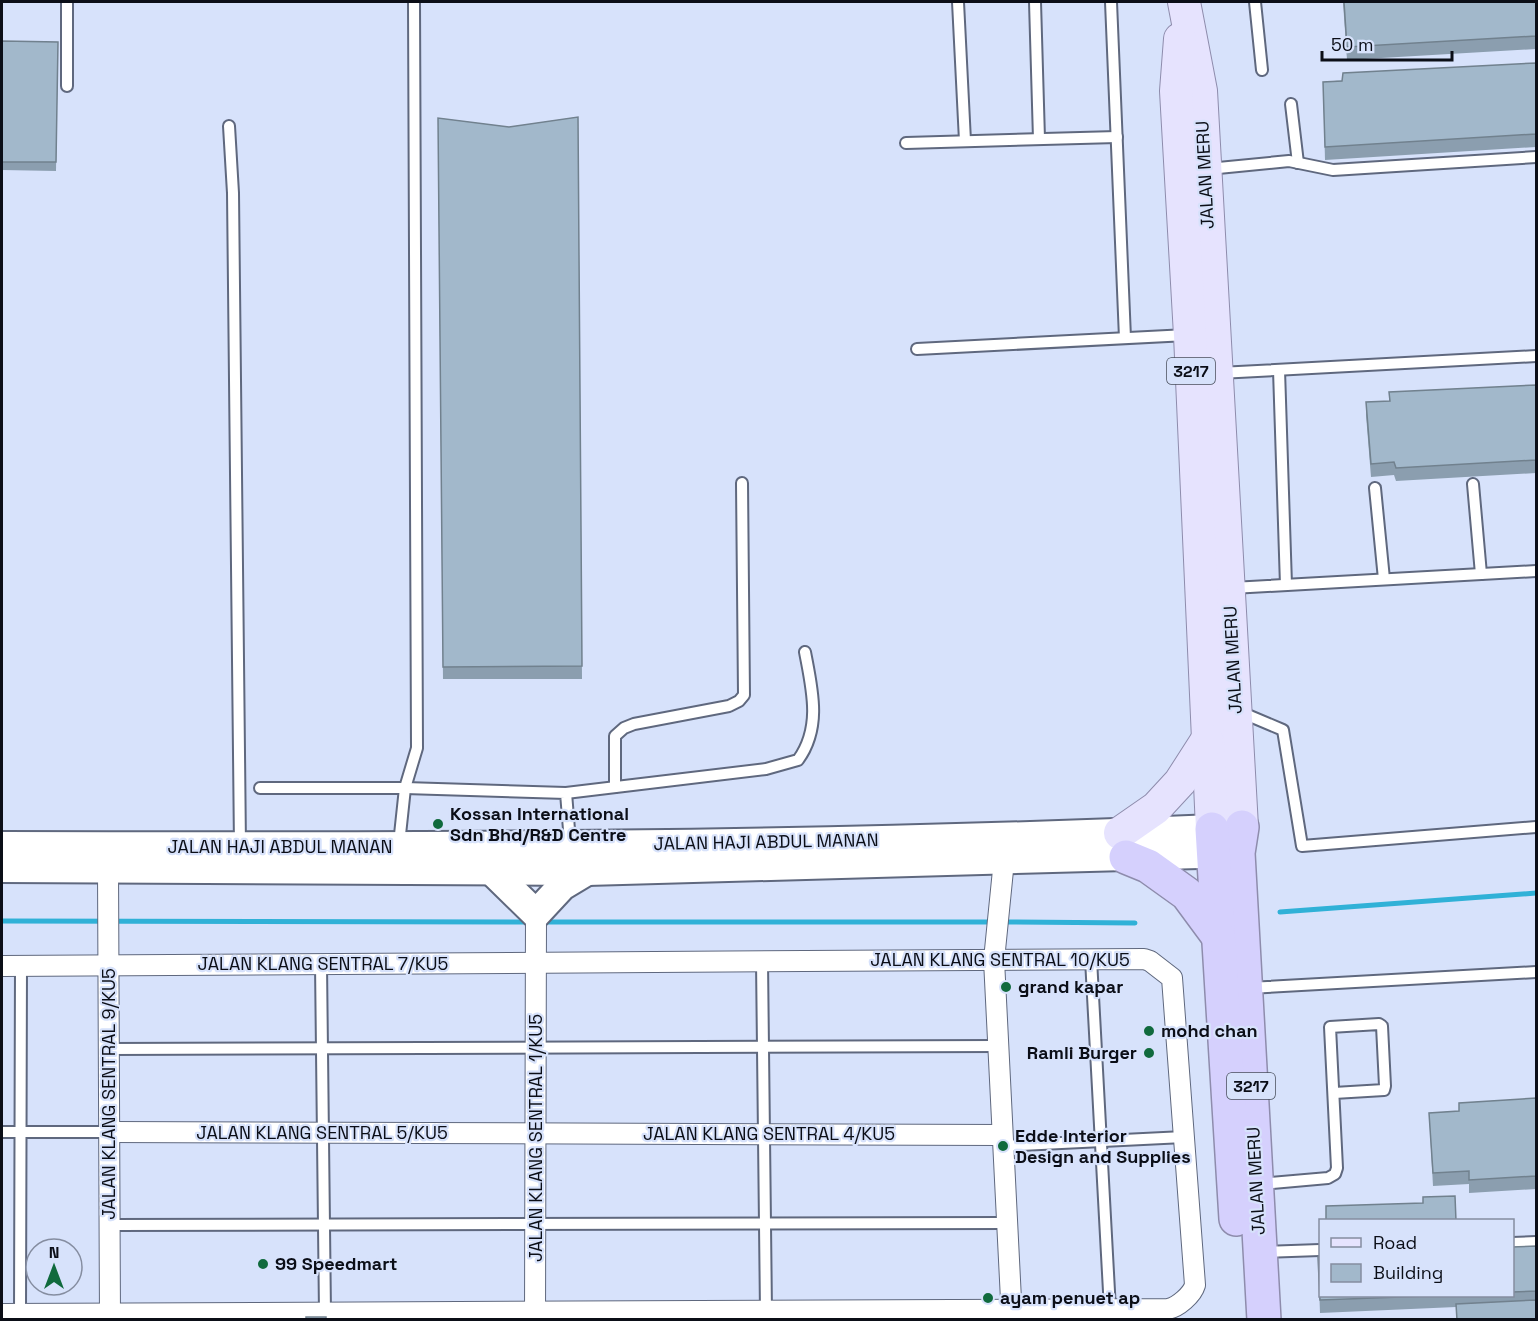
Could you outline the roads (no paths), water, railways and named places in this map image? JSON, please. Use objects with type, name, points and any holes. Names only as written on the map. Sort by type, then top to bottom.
[{"type":"highway","name":"JALAN MERU","points":[[1227,841],[1218,936],[1242,1320]]},
{"type":"highway","name":"JALAN MERU","points":[[1227,841],[1246,988],[1264,1320]]},
{"type":"highway","points":[[1123,845],[1187,894],[1218,936]]},
{"type":"main road","name":"JALAN MERU","points":[[1184,2],[1201,91],[1236,710],[1227,841]]},
{"type":"main road","name":"JALAN MERU","points":[[1184,2],[1176,91],[1190,335],[1207,740],[1227,841]]},
{"type":"main road","points":[[1123,845],[1180,782],[1207,740]]},
{"type":"street","name":"JALAN HAJI ABDUL MANAN","points":[[2,846],[1123,845],[1227,841]]},
{"type":"street","name":"JALAN HAJI ABDUL MANAN","points":[[2,868],[1002,874],[1123,845]]},
{"type":"street","name":"JALAN KLANG SENTRAL 9/KU5","points":[[108,869],[110,1317]]},
{"type":"street","points":[[493,872],[536,914],[562,886],[587,871]]},
{"type":"street","points":[[1002,874],[994,960],[1011,1315]]},
{"type":"street","name":"JALAN KLANG SENTRAL 1/KU5","points":[[535,1316],[536,914]]},
{"type":"street","name":"JALAN KLANG SENTRAL 10/KU5","points":[[11,1314],[110,1317],[325,1313],[535,1316],[766,1312],[1011,1315],[1168,1309],[1175,1308],[1194,1290],[1172,978],[1144,959],[536,963]]},
{"type":"street","name":"JALAN KLANG SENTRAL 7/KU5","points":[[11,966],[536,963]]},
{"type":"street","name":"JALAN KLANG SENTRAL 5/KU5","points":[[110,1132],[535,1133]]},
{"type":"street","name":"JALAN KLANG SENTRAL 4/KU5","points":[[535,1133],[764,1134],[1003,1140]]},
{"type":"lane","points":[[67,2],[67,86]]},
{"type":"lane","points":[[398,847],[405,788],[417,748],[414,2]]},
{"type":"lane","points":[[958,2],[965,141]]},
{"type":"lane","points":[[1035,2],[1040,139]]},
{"type":"lane","points":[[1111,2],[1125,338]]},
{"type":"lane","points":[[1184,2],[1190,2]]},
{"type":"lane","points":[[1255,2],[1262,70]]},
{"type":"lane","points":[[1291,104],[1298,163]]},
{"type":"lane","points":[[229,126],[233,193],[240,847]]},
{"type":"lane","points":[[906,143],[1117,137]]},
{"type":"lane","points":[[1204,170],[1289,161],[1333,170],[1536,157]]},
{"type":"lane","points":[[917,349],[1190,335]]},
{"type":"lane","points":[[1216,373],[1536,356]]},
{"type":"lane","points":[[1279,370],[1286,585]]},
{"type":"lane","points":[[615,786],[615,736],[624,728],[634,724],[729,706],[739,701],[744,695],[742,483]]},
{"type":"lane","points":[[1473,484],[1481,574]]},
{"type":"lane","points":[[1375,488],[1384,579]]},
{"type":"lane","points":[[1229,588],[1536,571]]},
{"type":"lane","points":[[260,788],[405,788],[566,793],[766,769],[798,760],[808,741],[813,722],[814,701],[805,652]]},
{"type":"lane","points":[[1236,710],[1283,730],[1302,846],[1536,826]]},
{"type":"lane","points":[[566,793],[570,846]]},
{"type":"lane","points":[[1091,959],[1110,1310]]},
{"type":"lane","points":[[762,962],[766,1312]]},
{"type":"lane","points":[[321,964],[325,1313]]},
{"type":"lane","points":[[11,966],[21,1132],[11,1314]]},
{"type":"lane","points":[[1246,988],[1536,972]]},
{"type":"lane","points":[[1256,1184],[1328,1178],[1335,1173],[1337,1168],[1330,1027],[1379,1024],[1382,1026],[1384,1090],[1334,1093]]},
{"type":"lane","points":[[109,1049],[998,1046]]},
{"type":"lane","points":[[2,1132],[110,1132]]},
{"type":"lane","points":[[1003,1140],[1101,1141],[1184,1137]]},
{"type":"lane","points":[[110,1225],[1007,1223]]},
{"type":"lane","points":[[1514,1243],[1536,1242]]},
{"type":"lane","points":[[1260,1252],[1319,1250]]},
{"type":"waterway","points":[[1280,912],[1536,893]]},
{"type":"waterway","points":[[2,921],[530,922]]},
{"type":"waterway","points":[[543,922],[992,922]]},
{"type":"waterway","points":[[1002,922],[1135,923]]},
{"type":"place","name":"Kossan International Sdn Bhd/R&D Centre","points":[[438,824]]},
{"type":"place","name":"grand kapar","points":[[1006,987]]},
{"type":"place","name":"mohd chan","points":[[1149,1031]]},
{"type":"place","name":"Ramli Burger","points":[[1149,1053]]},
{"type":"place","name":"Edde Interior Design and Supplies","points":[[1003,1146]]},
{"type":"place","name":"99 Speedmart","points":[[263,1264]]},
{"type":"place","name":"ayam penuet ap","points":[[988,1298]]}]
